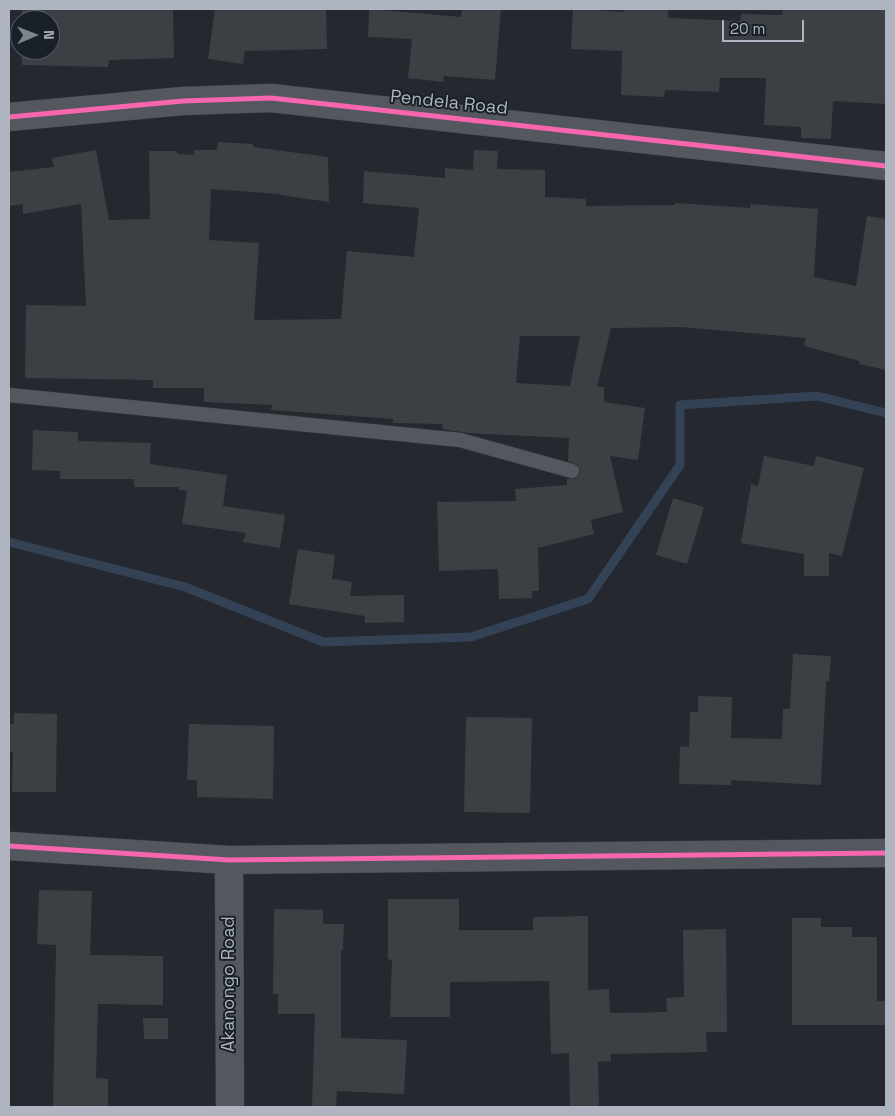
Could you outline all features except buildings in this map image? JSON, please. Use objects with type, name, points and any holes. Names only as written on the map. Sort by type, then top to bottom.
[{"type":"street","name":"Pendela Road","points":[[9,117],[183,100],[271,98],[886,166]]},
{"type":"street","points":[[9,846],[229,860],[886,853]]},
{"type":"street","name":"Akanongo Road","points":[[229,860],[230,1107]]},
{"type":"lane","points":[[9,395],[460,440],[572,471]]},
{"type":"waterway","points":[[9,542],[185,587],[323,642],[471,637],[588,599],[680,465],[680,405],[817,396],[886,413]]},
{"type":"cycle path","points":[[9,117],[183,101],[271,98],[886,166]]},
{"type":"cycle path","points":[[9,846],[229,860],[886,853]]}]
